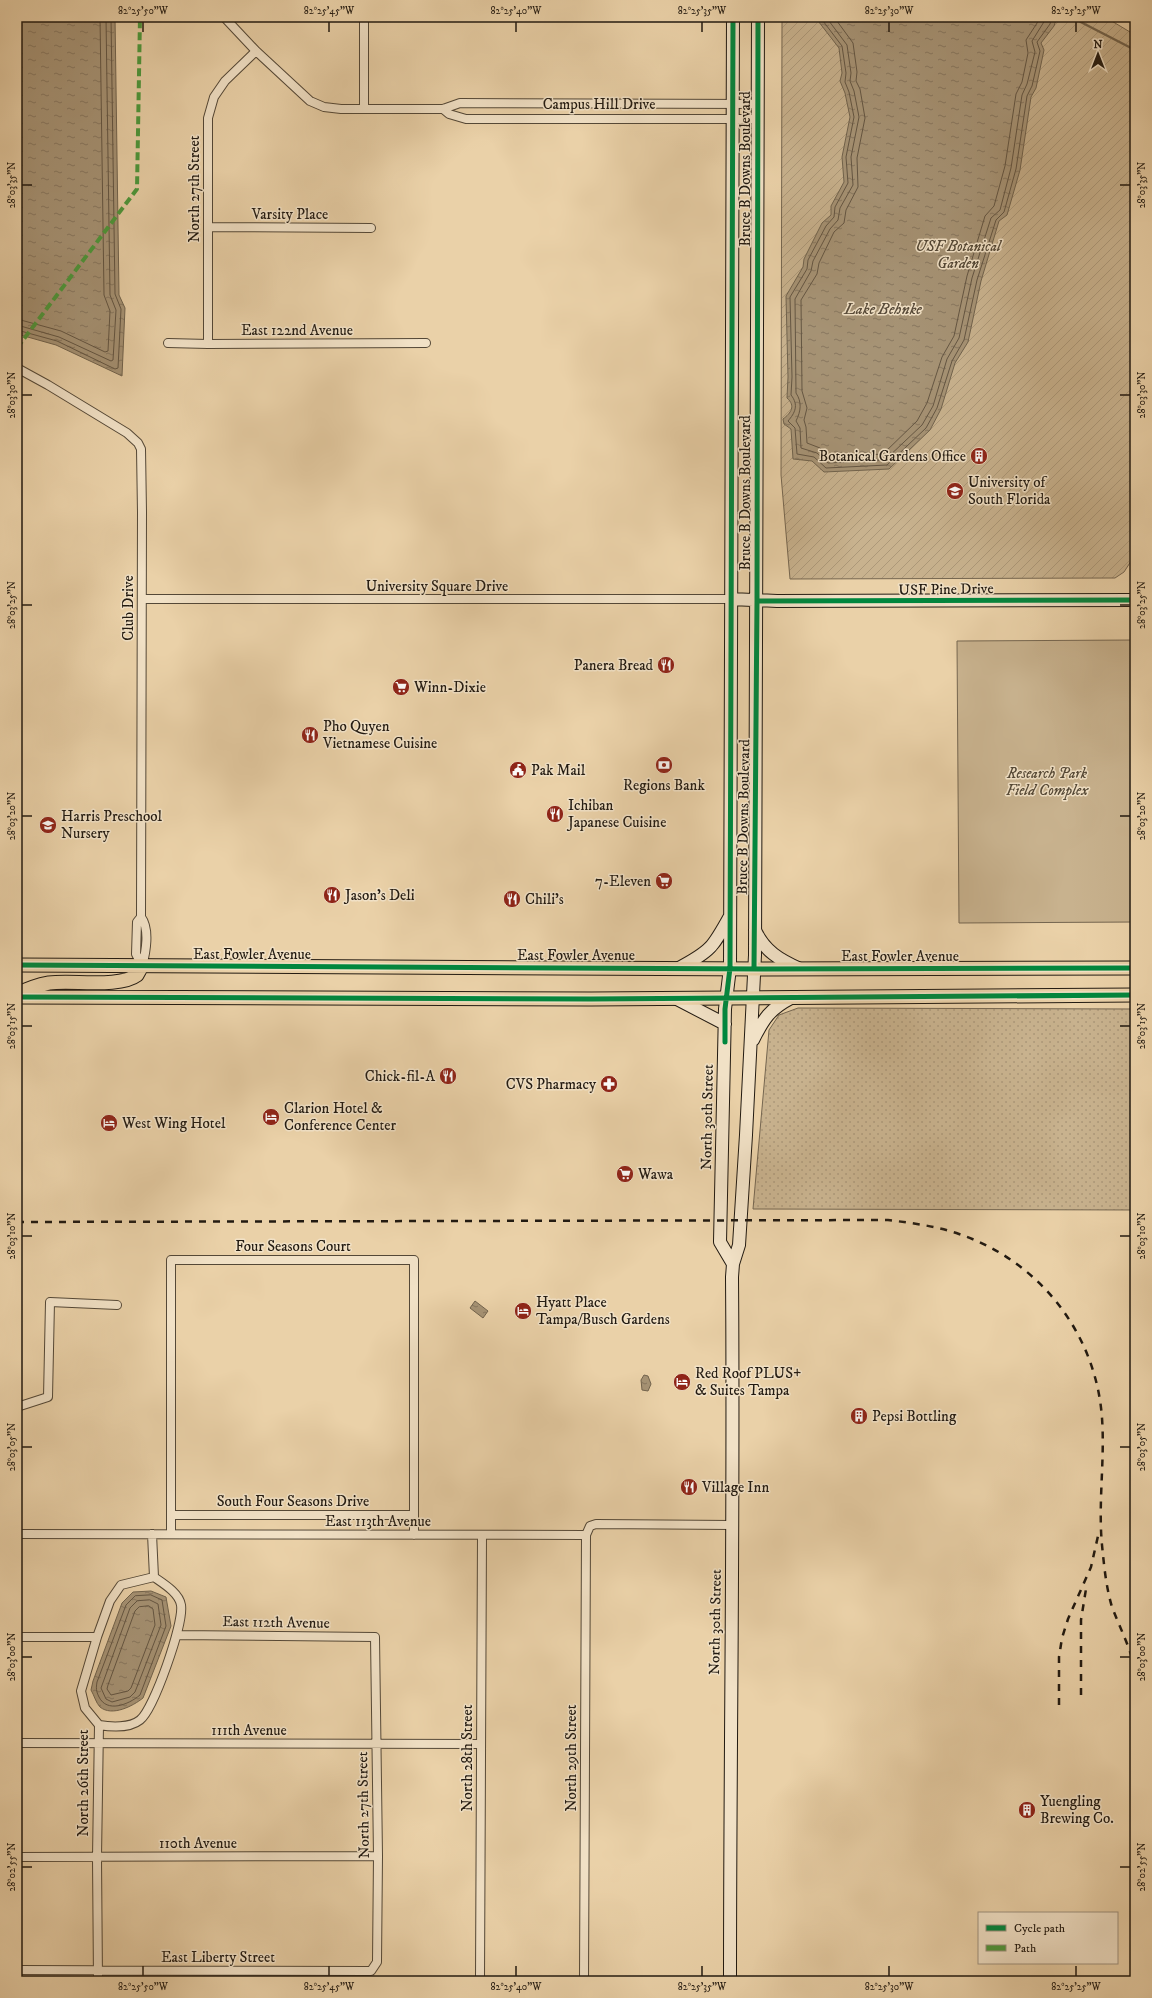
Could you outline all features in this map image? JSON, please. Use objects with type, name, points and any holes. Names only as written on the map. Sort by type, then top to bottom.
[{"type":"main road","name":"Bruce B Downs Boulevard","points":[[730,968],[733,17]]},
{"type":"main road","name":"Bruce B Downs Boulevard","points":[[752,998],[754,968],[753,925],[757,600],[758,17]]},
{"type":"main road","name":"USF Pine Drive","points":[[731,599],[1135,600]]},
{"type":"main road","points":[[679,968],[709,950],[716,942],[731,915]]},
{"type":"main road","points":[[753,925],[760,940],[769,951],[780,960],[800,969]]},
{"type":"main road","name":"East Fowler Avenue","points":[[17,965],[800,969],[1135,968]]},
{"type":"main road","points":[[17,994],[29,988],[49,983],[113,982],[131,979],[138,975],[142,966]]},
{"type":"main road","name":"North 30th Street","points":[[730,968],[726,998],[725,1024],[720,1242],[733,1264]]},
{"type":"main road","points":[[17,997],[791,998],[1135,995]]},
{"type":"main road","points":[[675,998],[725,1024]]},
{"type":"main road","name":"North 30th Street","points":[[730,1981],[733,1264],[739,1245],[751,1045],[752,998]]},
{"type":"main road","points":[[751,1045],[763,1019],[778,1005],[791,998]]},
{"type":"street","name":"Campus Hill Drive","points":[[224,17],[256,51],[310,101],[324,107],[364,109],[443,109],[460,103],[758,104]]},
{"type":"street","points":[[364,17],[364,109]]},
{"type":"street","name":"North 27th Street","points":[[208,344],[208,118],[214,97],[224,80],[256,51]]},
{"type":"street","name":"Campus Hill Drive","points":[[443,109],[449,114],[466,118],[758,119]]},
{"type":"street","name":"Varsity Place","points":[[208,227],[371,228]]},
{"type":"street","name":"East 122nd Avenue","points":[[168,343],[426,343]]},
{"type":"street","name":"Club Drive","points":[[17,368],[127,433],[138,443],[142,456],[141,917],[137,922],[136,954],[142,966]]},
{"type":"street","name":"University Square Drive","points":[[142,599],[731,599]]},
{"type":"street","name":"Four Seasons Court","points":[[171,1534],[171,1260],[414,1260],[414,1535]]},
{"type":"street","points":[[17,1407],[48,1397],[50,1302],[117,1305]]},
{"type":"street","name":"South Four Seasons Drive","points":[[171,1515],[414,1515]]},
{"type":"street","points":[[586,1535],[590,1526],[596,1524],[732,1525]]},
{"type":"street","name":"East 113th Avenue","points":[[17,1534],[586,1535]]},
{"type":"street","points":[[99,1725],[116,1728],[140,1720],[152,1702],[177,1635],[181,1619],[181,1604],[171,1589],[154,1577],[152,1534]]},
{"type":"street","name":"North 28th Street","points":[[480,1981],[482,1535]]},
{"type":"street","name":"North 29th Street","points":[[584,1981],[586,1535]]},
{"type":"street","name":"North 26th Street","points":[[98,1981],[97,1858],[99,1725],[85,1708],[81,1691],[110,1601],[121,1585],[154,1577]]},
{"type":"street","name":"East 112th Avenue","points":[[177,1635],[375,1637]]},
{"type":"street","points":[[17,1637],[97,1638]]},
{"type":"street","name":"North 27th Street","points":[[371,1971],[377,1962],[378,1856],[375,1637]]},
{"type":"street","name":"111th Avenue","points":[[17,1743],[481,1744]]},
{"type":"street","name":"110th Avenue","points":[[17,1858],[378,1856]]},
{"type":"street","name":"East Liberty Street","points":[[17,1970],[371,1971]]},
{"type":"green space","name":"USF Botanical Garden","points":[[782,17],[1105,17],[1135,35],[1135,555],[1124,572],[1115,578],[790,579],[781,475]]},
{"type":"green space","name":"Research Park Field Complex","points":[[1135,640],[1135,922],[959,923],[957,641]]},
{"type":"green space","points":[[798,1008],[1135,1009],[1135,1210],[753,1209],[769,1030],[779,1015]]},
{"type":"water","points":[[24,17],[115,17],[119,295],[125,308],[122,376],[56,345],[17,334],[17,24],[22,22]]},
{"type":"water","name":"Lake Behnke","points":[[815,17],[1057,17],[1054,26],[1041,43],[1044,50],[1036,88],[1031,97],[1020,170],[1007,215],[999,221],[981,281],[968,342],[955,363],[941,409],[930,430],[889,469],[824,472],[812,461],[793,459],[791,429],[784,424],[783,419],[790,412],[792,407],[787,398],[788,377],[786,296],[803,267],[804,259],[822,223],[831,215],[831,206],[844,182],[842,157],[850,117],[845,93],[840,81],[842,73],[839,48]]},
{"type":"water","points":[[475,1301],[488,1311],[483,1318],[470,1308]]},
{"type":"water","points":[[644,1375],[648,1376],[651,1384],[648,1391],[642,1390],[641,1380]]},
{"type":"water","points":[[151,1591],[166,1597],[171,1626],[143,1698],[128,1707],[116,1711],[105,1710],[100,1707],[91,1690],[122,1603],[133,1592]]},
{"type":"waterway","points":[[1071,17],[1135,50]]},
{"type":"railway","points":[[17,1222],[888,1220],[933,1227],[959,1234],[988,1246],[1014,1262],[1038,1282],[1058,1304],[1075,1330],[1088,1357],[1097,1387],[1102,1418],[1103,1450],[1101,1529],[1108,1592],[1112,1607],[1128,1645],[1135,1669]]},
{"type":"railway","points":[[1059,1705],[1059,1657],[1062,1638],[1068,1619],[1091,1567],[1098,1536]]},
{"type":"railway","points":[[1081,1695],[1081,1620],[1086,1589]]},
{"type":"marked path","points":[[17,348],[137,189],[140,17]]},
{"type":"cycle path","points":[[725,1042],[725,1009],[730,968],[733,17]]},
{"type":"cycle path","points":[[754,968],[757,601],[758,17]]},
{"type":"cycle path","points":[[757,601],[1135,600]]},
{"type":"cycle path","points":[[17,965],[763,969],[1135,968]]},
{"type":"cycle path","points":[[17,997],[591,999],[1135,995]]},
{"type":"place","name":"Botanical Gardens Office","points":[[979,456]]},
{"type":"place","name":"University of South Florida","points":[[955,491]]},
{"type":"place","name":"Panera Bread","points":[[666,665]]},
{"type":"place","name":"Winn-Dixie","points":[[401,687]]},
{"type":"place","name":"Pho Quyen Vietnamese Cuisine","points":[[310,735]]},
{"type":"place","name":"Regions Bank","points":[[664,765]]},
{"type":"place","name":"Pak Mail","points":[[518,770]]},
{"type":"place","name":"Ichiban Japanese Cuisine","points":[[555,814]]},
{"type":"place","name":"Harris Preschool Nursery","points":[[48,825]]},
{"type":"place","name":"7-Eleven","points":[[664,881]]},
{"type":"place","name":"Jason's Deli","points":[[332,895]]},
{"type":"place","name":"Chili's","points":[[512,899]]},
{"type":"place","name":"Chick-fil-A","points":[[448,1076]]},
{"type":"place","name":"CVS Pharmacy","points":[[609,1084]]},
{"type":"place","name":"Clarion Hotel & Conference Center","points":[[271,1117]]},
{"type":"place","name":"West Wing Hotel","points":[[109,1123]]},
{"type":"place","name":"Wawa","points":[[625,1174]]},
{"type":"place","name":"Hyatt Place Tampa/Busch Gardens","points":[[523,1311]]},
{"type":"place","name":"Red Roof PLUS+ & Suites Tampa","points":[[682,1382]]},
{"type":"place","name":"Pepsi Bottling","points":[[859,1416]]},
{"type":"place","name":"Village Inn","points":[[689,1487]]},
{"type":"place","name":"Yuengling Brewing Co.","points":[[1027,1810]]}]
